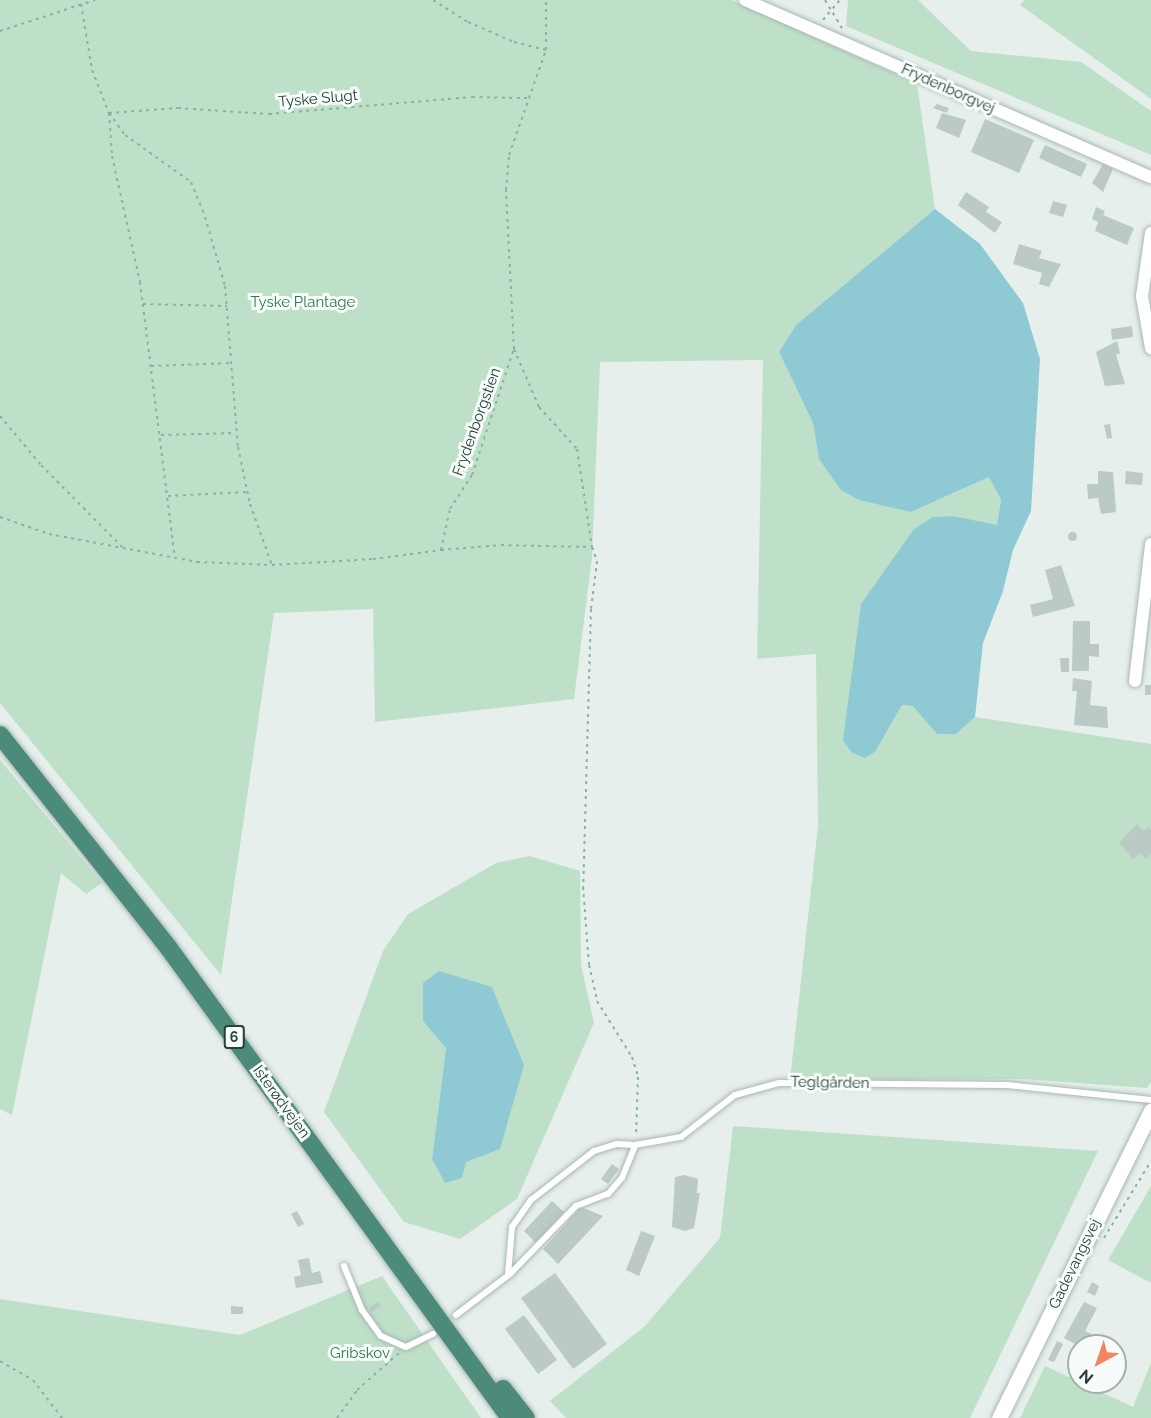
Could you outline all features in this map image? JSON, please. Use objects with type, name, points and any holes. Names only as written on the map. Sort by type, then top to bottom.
[{"type":"highway","name":"Isterødvejen","points":[[0,735],[168,947],[510,1418]]},
{"type":"highway","points":[[458,1346],[496,1380],[526,1418]]},
{"type":"street","name":"Frydenborgvej","points":[[745,0],[1151,177]]},
{"type":"street","points":[[1151,233],[1142,296],[1151,348]]},
{"type":"street","points":[[1135,681],[1151,544]]},
{"type":"street","name":"Gadevangsvej","points":[[999,1418],[1151,1110]]},
{"type":"lane","name":"Teglgården","points":[[508,1275],[512,1227],[520,1211],[594,1151],[617,1144],[634,1145],[681,1137],[735,1095],[779,1083],[1007,1085],[1151,1100]]},
{"type":"lane","points":[[456,1315],[508,1275],[576,1206],[608,1194],[622,1178],[634,1145]]},
{"type":"lane","points":[[344,1266],[362,1310],[381,1336],[406,1347],[434,1334]]},
{"type":"path","points":[[0,31],[94,0]]},
{"type":"path","points":[[433,0],[468,22],[514,42],[546,50]]},
{"type":"path","name":"Frydenborgstien","points":[[441,550],[450,509],[472,475],[514,349],[506,190],[509,155],[546,50],[546,0]]},
{"type":"path","points":[[825,0],[842,28]]},
{"type":"path","points":[[822,20],[840,0]]},
{"type":"path","points":[[81,4],[92,70],[109,113],[125,135],[191,182],[225,286],[237,433],[247,492],[272,565]]},
{"type":"path","name":"Tyske Slugt","points":[[109,113],[178,108],[268,114],[472,97],[528,98]]},
{"type":"path","points":[[109,113],[112,156],[143,304],[176,559]]},
{"type":"path","points":[[143,304],[227,306]]},
{"type":"path","points":[[514,349],[539,407],[577,449],[592,547],[597,561],[591,609],[583,887],[589,965],[597,1001],[632,1057],[638,1077],[634,1145]]},
{"type":"path","points":[[151,366],[232,363]]},
{"type":"path","points":[[0,416],[67,491],[72,492],[125,550]]},
{"type":"path","points":[[160,435],[237,433]]},
{"type":"path","points":[[168,496],[247,492]]},
{"type":"path","points":[[0,517],[49,534],[176,559],[272,565],[373,559],[501,545],[592,547]]},
{"type":"path","points":[[337,1418],[357,1390],[406,1347]]},
{"type":"path","points":[[0,1361],[33,1380],[62,1418]]},
{"type":"green space","name":"Tyske Plantage","points":[[0,0],[732,0],[917,84],[935,209],[796,325],[779,352],[813,423],[819,459],[911,512],[989,477],[1001,500],[997,526],[953,516],[933,517],[861,604],[852,753],[864,758],[875,752],[902,705],[913,706],[956,734],[975,717],[1151,744],[1151,1082],[1147,1088],[1024,1079],[790,1080],[818,826],[816,654],[757,659],[763,360],[600,362],[592,557],[574,699],[375,722],[373,609],[274,613],[221,975],[0,703]]},
{"type":"green space","points":[[848,0],[918,0],[971,51],[1081,62],[1151,111],[1151,155],[846,26]]},
{"type":"green space","points":[[1024,0],[1151,0],[1151,99],[1020,5]]},
{"type":"green space","points":[[0,760],[102,883],[86,894],[61,873],[12,1115],[0,1109]]},
{"type":"green space","points":[[530,856],[580,871],[581,965],[594,1023],[517,1199],[460,1239],[404,1222],[324,1112],[383,951],[408,914],[496,863]],"holes":[[[446,1048],[445,1183],[432,1159]]]},
{"type":"green space","points":[[733,1126],[1098,1151],[970,1418],[566,1418],[550,1401],[645,1326],[720,1238]]},
{"type":"green space","points":[[1151,1186],[1151,1283],[1108,1260]]},
{"type":"green space","name":"Gribskov","points":[[382,1276],[481,1418],[0,1418],[0,1299],[240,1335]]},
{"type":"green space","points":[[1151,1363],[1151,1418],[1020,1418],[1045,1366],[1067,1376],[1067,1394],[1105,1394],[1133,1407]]},
{"type":"water","points":[[935,209],[980,244],[1023,303],[1040,359],[1031,511],[1013,550],[1003,591],[983,643],[975,717],[956,734],[937,734],[913,706],[902,705],[875,752],[864,758],[852,753],[843,740],[861,604],[914,529],[933,517],[953,516],[997,525],[1001,500],[989,477],[911,512],[859,500],[841,490],[819,459],[813,423],[779,352],[796,325]]},
{"type":"water","points":[[439,971],[492,987],[524,1065],[500,1149],[466,1162],[462,1178],[445,1183],[432,1159],[446,1048],[423,1021],[423,983]]},
{"type":"building","points":[[937,104],[949,108],[947,113],[933,108]]},
{"type":"building","points":[[942,113],[966,120],[959,138],[936,128]]},
{"type":"building","points":[[985,119],[1034,140],[1019,173],[971,152]]},
{"type":"building","points":[[1045,145],[1087,164],[1081,177],[1039,158]]},
{"type":"building","points":[[1103,164],[1113,169],[1103,192],[1092,183]]},
{"type":"building","points":[[966,192],[989,207],[986,212],[1002,222],[995,233],[958,205]]},
{"type":"building","points":[[1053,201],[1067,205],[1063,217],[1049,213]]},
{"type":"building","points":[[1096,207],[1105,211],[1103,215],[1134,228],[1127,245],[1095,231],[1098,222],[1092,219]]},
{"type":"building","points":[[1019,244],[1042,251],[1039,258],[1061,264],[1049,287],[1039,284],[1042,273],[1013,264]]},
{"type":"building","points":[[1132,326],[1133,337],[1112,340],[1111,329]]},
{"type":"building","points":[[1117,341],[1120,353],[1116,355],[1125,384],[1105,386],[1096,352]]},
{"type":"building","points":[[1110,424],[1112,438],[1107,439],[1104,425]]},
{"type":"building","points":[[1098,471],[1113,472],[1116,512],[1101,514],[1098,498],[1088,499],[1087,484],[1098,484]]},
{"type":"building","points":[[1126,471],[1143,473],[1142,485],[1125,484]]},
{"type":"building","points":[[1072,531],[1077,536],[1072,541],[1067,536]]},
{"type":"building","points":[[1061,565],[1075,606],[1033,617],[1030,605],[1053,599],[1045,570]]},
{"type":"building","points":[[1073,621],[1090,621],[1090,644],[1099,644],[1099,657],[1089,656],[1089,671],[1072,671]]},
{"type":"building","points":[[1060,658],[1069,658],[1069,672],[1061,672]]},
{"type":"building","points":[[1073,678],[1092,681],[1090,705],[1107,707],[1108,728],[1074,725],[1077,691],[1072,691]]},
{"type":"building","points":[[1145,685],[1151,685],[1151,695],[1145,695]]},
{"type":"building","points":[[1137,824],[1144,831],[1148,827],[1151,829],[1151,854],[1146,859],[1141,853],[1133,859],[1119,843]]},
{"type":"building","points":[[612,1164],[619,1169],[608,1184],[601,1179]]},
{"type":"building","points":[[684,1175],[698,1179],[697,1193],[700,1193],[694,1228],[685,1231],[672,1227],[675,1177]]},
{"type":"building","points":[[552,1201],[564,1212],[536,1243],[524,1231]]},
{"type":"building","points":[[581,1207],[603,1216],[558,1264],[543,1249]]},
{"type":"building","points":[[297,1211],[304,1224],[298,1227],[291,1214]]},
{"type":"building","points":[[641,1231],[655,1236],[639,1276],[626,1270]]},
{"type":"building","points":[[309,1258],[312,1273],[320,1271],[323,1283],[296,1288],[294,1277],[301,1275],[298,1260]]},
{"type":"building","points":[[555,1273],[607,1344],[573,1369],[521,1298]]},
{"type":"building","points":[[1092,1282],[1099,1286],[1095,1296],[1087,1292]]},
{"type":"building","points":[[379,1302],[381,1306],[372,1312],[369,1307]]},
{"type":"building","points":[[1084,1302],[1097,1308],[1085,1331],[1092,1334],[1067,1334],[1067,1340],[1064,1338]]},
{"type":"building","points":[[231,1306],[243,1307],[243,1314],[231,1314]]},
{"type":"building","points":[[524,1315],[557,1360],[538,1374],[505,1329]]},
{"type":"building","points":[[1057,1341],[1063,1344],[1054,1362],[1048,1360]]}]
